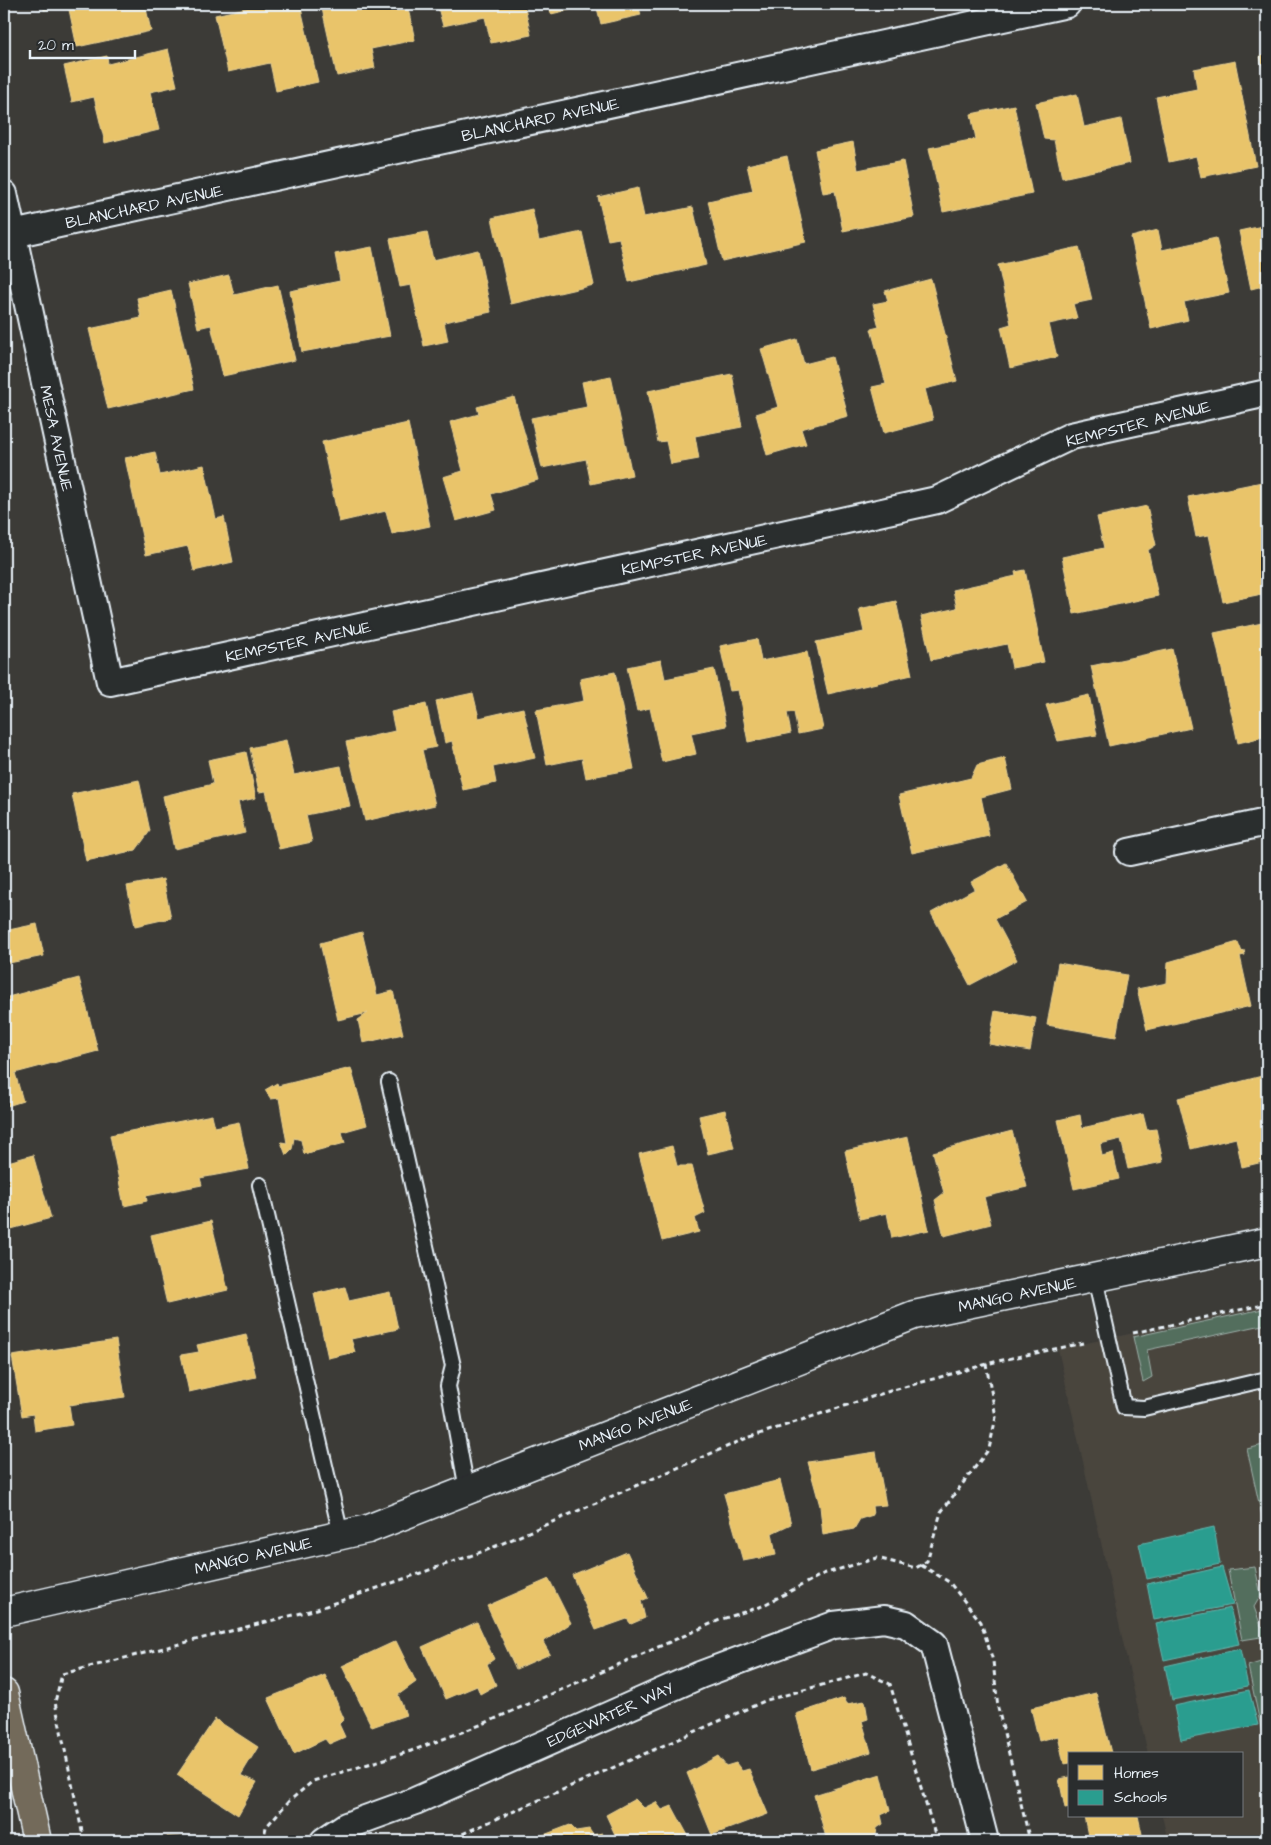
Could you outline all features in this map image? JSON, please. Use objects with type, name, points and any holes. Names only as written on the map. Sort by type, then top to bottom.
[{"type":"main road","points":[[4,1693],[37,1841]]},
{"type":"street","name":"BLANCHARD AVENUE","points":[[13,234],[1067,4]]},
{"type":"street","name":"MESA AVENUE","points":[[4,194],[110,682]]},
{"type":"street","name":"KEMPSTER AVENUE","points":[[110,682],[936,500],[1071,436],[1267,393]]},
{"type":"street","points":[[1129,852],[1267,822]]},
{"type":"street","name":"MANGO AVENUE","points":[[4,1612],[368,1529],[914,1315],[1267,1242]]},
{"type":"street","name":"EDGEWATER WAY","points":[[324,1841],[346,1826],[415,1801],[700,1674],[834,1625],[884,1619],[906,1624],[934,1644],[985,1841]]},
{"type":"lane","points":[[389,1082],[453,1366],[448,1386],[467,1490]]},
{"type":"lane","points":[[260,1185],[341,1535]]},
{"type":"lane","points":[[1095,1278],[1124,1407],[1144,1408],[1267,1379]]},
{"type":"path","points":[[84,1841],[55,1702],[62,1674],[317,1609],[487,1550],[747,1438],[890,1390],[986,1364],[996,1417],[988,1449],[941,1512],[927,1561],[921,1565],[916,1568],[877,1558],[823,1574],[760,1607],[722,1618],[483,1724],[411,1751],[313,1781],[288,1802],[266,1827],[263,1841]]},
{"type":"path","points":[[921,1565],[949,1582],[981,1622],[992,1661],[998,1708],[1030,1841]]},
{"type":"path","points":[[446,1841],[767,1700],[866,1673],[890,1684],[937,1841]]},
{"type":"shaded area","points":[[1267,1305],[1267,1841],[1168,1841],[1162,1818],[1244,1818],[1244,1752],[1148,1752],[1058,1349]]},
{"type":"green space","points":[[1267,1308],[1267,1324],[1147,1350],[1152,1377],[1143,1382],[1133,1337]]},
{"type":"green space","points":[[1267,1444],[1267,1530],[1265,1530],[1247,1449]]},
{"type":"green space","points":[[1255,1567],[1261,1595],[1254,1607],[1261,1626],[1267,1628],[1267,1636],[1242,1640],[1228,1570]]},
{"type":"green space","points":[[1267,1660],[1267,1757],[1248,1666]]},
{"type":"building: Homes","points":[[43,4],[145,4],[151,31],[77,47],[68,5],[44,10]]},
{"type":"building: Homes","points":[[264,4],[300,4],[318,82],[276,91],[270,63],[228,72],[215,15]]},
{"type":"building: Homes","points":[[321,4],[407,4],[415,40],[371,49],[375,68],[337,76]]},
{"type":"building: Homes","points":[[437,4],[524,4],[531,35],[491,43],[485,17],[443,26]]},
{"type":"building: Homes","points":[[549,4],[596,4],[551,14]]},
{"type":"building: Homes","points":[[596,4],[638,4],[641,15],[601,24]]},
{"type":"building: Homes","points":[[168,49],[177,86],[150,92],[159,130],[105,143],[94,97],[72,102],[64,66],[107,56],[108,64]]},
{"type":"building: Homes","points":[[1267,55],[1267,89],[1260,56]]},
{"type":"building: Homes","points":[[1235,61],[1256,166],[1201,177],[1196,156],[1169,162],[1156,97],[1197,89],[1194,69]]},
{"type":"building: Homes","points":[[1077,94],[1084,127],[1121,119],[1130,163],[1062,178],[1054,140],[1044,139],[1036,103]]},
{"type":"building: Homes","points":[[1014,105],[1032,194],[943,212],[929,148],[976,139],[971,114]]},
{"type":"building: Homes","points":[[853,142],[858,170],[903,161],[914,217],[843,231],[835,191],[823,193],[815,150]]},
{"type":"building: Homes","points":[[787,156],[806,242],[722,261],[708,201],[753,191],[747,165]]},
{"type":"building: Homes","points":[[638,188],[644,217],[693,207],[706,265],[629,282],[619,238],[608,240],[598,197]]},
{"type":"building: Homes","points":[[532,209],[539,241],[582,232],[594,285],[511,304],[492,218]]},
{"type":"building: Homes","points":[[1267,225],[1267,285],[1251,289],[1239,231]]},
{"type":"building: Homes","points":[[1158,230],[1162,250],[1216,238],[1229,293],[1184,302],[1188,320],[1151,329],[1131,237]]},
{"type":"building: Homes","points":[[427,232],[433,260],[478,250],[491,312],[444,322],[448,341],[424,346],[411,285],[400,287],[390,239]]},
{"type":"building: Homes","points":[[372,247],[390,336],[302,352],[290,291],[340,281],[335,254]]},
{"type":"building: Homes","points":[[1079,247],[1092,300],[1073,304],[1077,318],[1049,324],[1057,357],[1010,368],[1001,327],[1011,324],[998,265]]},
{"type":"building: Homes","points":[[229,275],[234,295],[278,285],[295,360],[223,376],[211,325],[198,328],[188,284]]},
{"type":"building: Homes","points":[[931,279],[957,381],[925,389],[933,420],[884,433],[872,387],[886,384],[871,329],[879,327],[873,304],[888,301],[885,291]]},
{"type":"building: Homes","points":[[171,290],[194,389],[108,409],[89,329],[141,318],[137,298]]},
{"type":"building: Homes","points":[[797,339],[804,364],[832,357],[848,416],[801,429],[806,444],[767,455],[756,414],[778,407],[761,349]]},
{"type":"building: Homes","points":[[732,374],[742,427],[695,436],[699,459],[671,464],[666,441],[658,442],[648,391]]},
{"type":"building: Homes","points":[[611,376],[632,475],[591,484],[586,459],[542,468],[531,418],[587,407],[582,382]]},
{"type":"building: Homes","points":[[514,397],[538,480],[491,494],[496,510],[456,521],[443,477],[463,471],[450,422],[479,414],[477,407]]},
{"type":"building: Homes","points":[[408,423],[430,526],[392,534],[386,511],[339,522],[322,442]]},
{"type":"building: Homes","points":[[155,452],[160,475],[204,465],[216,519],[224,517],[233,562],[194,571],[188,546],[146,555],[125,458]]},
{"type":"building: Homes","points":[[1267,481],[1267,559],[1261,561],[1267,593],[1223,602],[1209,535],[1196,537],[1188,497]]},
{"type":"building: Homes","points":[[1147,506],[1156,545],[1148,550],[1158,596],[1074,614],[1062,557],[1104,548],[1097,517]]},
{"type":"building: Homes","points":[[1025,570],[1044,662],[1012,668],[1007,644],[931,660],[921,616],[957,608],[953,590],[1016,576],[1015,572]]},
{"type":"building: Homes","points":[[896,601],[912,675],[828,694],[816,642],[864,632],[859,609]]},
{"type":"building: Homes","points":[[1267,622],[1267,736],[1238,743],[1214,633]]},
{"type":"building: Homes","points":[[757,639],[761,661],[807,652],[823,729],[798,734],[794,712],[787,713],[791,733],[748,742],[738,690],[730,691],[720,646]]},
{"type":"building: Homes","points":[[1172,649],[1191,728],[1109,746],[1091,666]]},
{"type":"building: Homes","points":[[661,660],[665,679],[714,669],[726,726],[691,733],[696,754],[662,762],[650,708],[637,711],[627,667]]},
{"type":"building: Homes","points":[[615,672],[634,769],[586,778],[582,758],[547,765],[536,710],[584,701],[580,679]]},
{"type":"building: Homes","points":[[473,693],[479,718],[523,708],[535,758],[493,767],[496,783],[463,790],[452,741],[445,743],[436,701]]},
{"type":"building: Homes","points":[[1089,695],[1097,735],[1058,741],[1046,705]]},
{"type":"building: Homes","points":[[426,704],[436,747],[422,750],[435,805],[365,821],[346,742],[395,731],[391,712]]},
{"type":"building: Homes","points":[[286,740],[294,775],[341,766],[350,806],[306,815],[312,842],[279,849],[266,791],[259,792],[250,748]]},
{"type":"building: Homes","points":[[246,752],[256,798],[238,802],[245,833],[174,849],[163,796],[213,784],[208,760]]},
{"type":"building: Homes","points":[[1005,758],[1012,789],[981,797],[989,836],[912,853],[899,795],[971,778],[977,765]]},
{"type":"building: Homes","points":[[139,780],[150,831],[136,850],[86,861],[72,794]]},
{"type":"building: Homes","points":[[1006,863],[1027,902],[995,919],[1017,960],[970,985],[931,913],[975,889],[971,882]]},
{"type":"building: Homes","points":[[163,879],[171,918],[135,926],[127,886]]},
{"type":"building: Homes","points":[[37,924],[44,956],[4,964],[4,931]]},
{"type":"building: Homes","points":[[362,932],[377,995],[393,991],[403,1034],[363,1043],[358,1020],[368,1013],[338,1020],[320,943]]},
{"type":"building: Homes","points":[[1238,942],[1242,952],[1244,950],[1245,955],[1240,956],[1251,1006],[1147,1030],[1137,989],[1167,983],[1168,962]]},
{"type":"building: Homes","points":[[1058,963],[1127,975],[1116,1037],[1047,1025]]},
{"type":"building: Homes","points":[[79,978],[98,1051],[15,1073],[23,1101],[4,1107],[4,998]]},
{"type":"building: Homes","points":[[995,1011],[1036,1018],[1030,1051],[989,1044]]},
{"type":"building: Homes","points":[[351,1068],[367,1125],[342,1132],[345,1143],[304,1154],[301,1140],[294,1138],[292,1149],[286,1155],[281,1142],[287,1143],[279,1098],[271,1099],[265,1090],[277,1083],[278,1086]]},
{"type":"building: Homes","points":[[1262,1076],[1267,1099],[1267,1161],[1242,1167],[1236,1138],[1191,1149],[1178,1098]]},
{"type":"building: Homes","points":[[725,1110],[734,1148],[708,1154],[699,1116]]},
{"type":"building: Homes","points":[[1143,1114],[1147,1130],[1156,1129],[1163,1162],[1128,1169],[1121,1139],[1100,1144],[1102,1156],[1113,1153],[1119,1179],[1074,1189],[1058,1120],[1080,1115],[1082,1128]]},
{"type":"building: Homes","points":[[212,1115],[215,1127],[239,1122],[249,1169],[200,1178],[202,1185],[146,1196],[147,1201],[124,1206],[110,1135]]},
{"type":"building: Homes","points":[[1012,1131],[1027,1187],[984,1197],[991,1224],[944,1236],[935,1200],[944,1193],[933,1152]]},
{"type":"building: Homes","points":[[908,1137],[929,1230],[892,1238],[887,1213],[860,1219],[845,1151]]},
{"type":"building: Homes","points":[[672,1146],[677,1166],[692,1166],[705,1213],[695,1218],[699,1232],[662,1241],[639,1154]]},
{"type":"building: Homes","points":[[33,1155],[51,1218],[4,1231],[4,1163]]},
{"type":"building: Homes","points":[[211,1221],[228,1290],[167,1304],[151,1235]]},
{"type":"building: Homes","points":[[345,1287],[349,1301],[390,1292],[398,1329],[351,1339],[355,1352],[328,1358],[314,1294]]},
{"type":"building: Homes","points":[[246,1334],[256,1377],[189,1392],[181,1355],[199,1352],[197,1345]]},
{"type":"building: Homes","points":[[116,1340],[125,1397],[69,1405],[72,1425],[35,1431],[33,1414],[22,1416],[12,1356]]},
{"type":"building: Homes","points":[[876,1452],[886,1505],[872,1506],[873,1515],[860,1519],[854,1529],[823,1535],[820,1506],[808,1462]]},
{"type":"building: Homes","points":[[780,1480],[791,1524],[772,1533],[776,1555],[743,1561],[724,1494]]},
{"type":"building: Homes","points":[[627,1552],[648,1598],[641,1601],[645,1618],[631,1624],[627,1619],[596,1630],[572,1575]]},
{"type":"building: Homes","points":[[549,1579],[571,1623],[543,1642],[550,1654],[516,1669],[487,1606]]},
{"type":"building: Homes","points":[[477,1622],[494,1659],[487,1664],[496,1685],[480,1694],[477,1686],[446,1699],[422,1647]]},
{"type":"building: Homes","points":[[396,1641],[416,1682],[398,1695],[406,1715],[372,1727],[342,1666]]},
{"type":"building: Homes","points":[[325,1675],[344,1719],[339,1724],[345,1737],[329,1744],[325,1739],[294,1754],[268,1698]]},
{"type":"building: Homes","points":[[1096,1693],[1111,1752],[1068,1752],[1068,1763],[1064,1764],[1058,1736],[1039,1741],[1031,1708]]},
{"type":"building: Homes","points":[[844,1698],[847,1704],[865,1701],[868,1719],[862,1721],[871,1752],[811,1769],[796,1714]]},
{"type":"building: Homes","points":[[215,1719],[258,1747],[241,1775],[257,1782],[238,1815],[177,1775]]},
{"type":"building: Homes","points":[[718,1756],[726,1766],[736,1763],[742,1771],[749,1769],[768,1814],[712,1835],[687,1773]]},
{"type":"building: Homes","points":[[881,1774],[890,1811],[881,1815],[883,1824],[877,1828],[876,1835],[861,1841],[827,1841],[814,1795]]},
{"type":"building: Homes","points":[[1068,1777],[1068,1807],[1065,1808],[1059,1779]]},
{"type":"building: Homes","points":[[635,1799],[644,1808],[656,1802],[662,1810],[672,1806],[691,1841],[618,1841],[606,1815]]},
{"type":"building: Homes","points":[[1084,1818],[1138,1818],[1142,1834],[1104,1841],[1089,1841]]},
{"type":"building: Homes","points":[[570,1825],[576,1831],[589,1829],[593,1835],[602,1833],[605,1841],[538,1841],[536,1838]]},
{"type":"building: Homes","points":[[167,1837],[223,1840],[223,1841],[166,1841]]},
{"type":"building: Schools","points":[[1214,1527],[1220,1564],[1147,1579],[1139,1544]]},
{"type":"building: Schools","points":[[1222,1567],[1233,1605],[1154,1620],[1147,1584]]},
{"type":"building: Schools","points":[[1230,1608],[1239,1644],[1164,1660],[1156,1624]]},
{"type":"building: Schools","points":[[1240,1649],[1248,1686],[1172,1700],[1165,1666]]},
{"type":"building: Schools","points":[[1249,1690],[1258,1725],[1181,1740],[1174,1706]]}]
